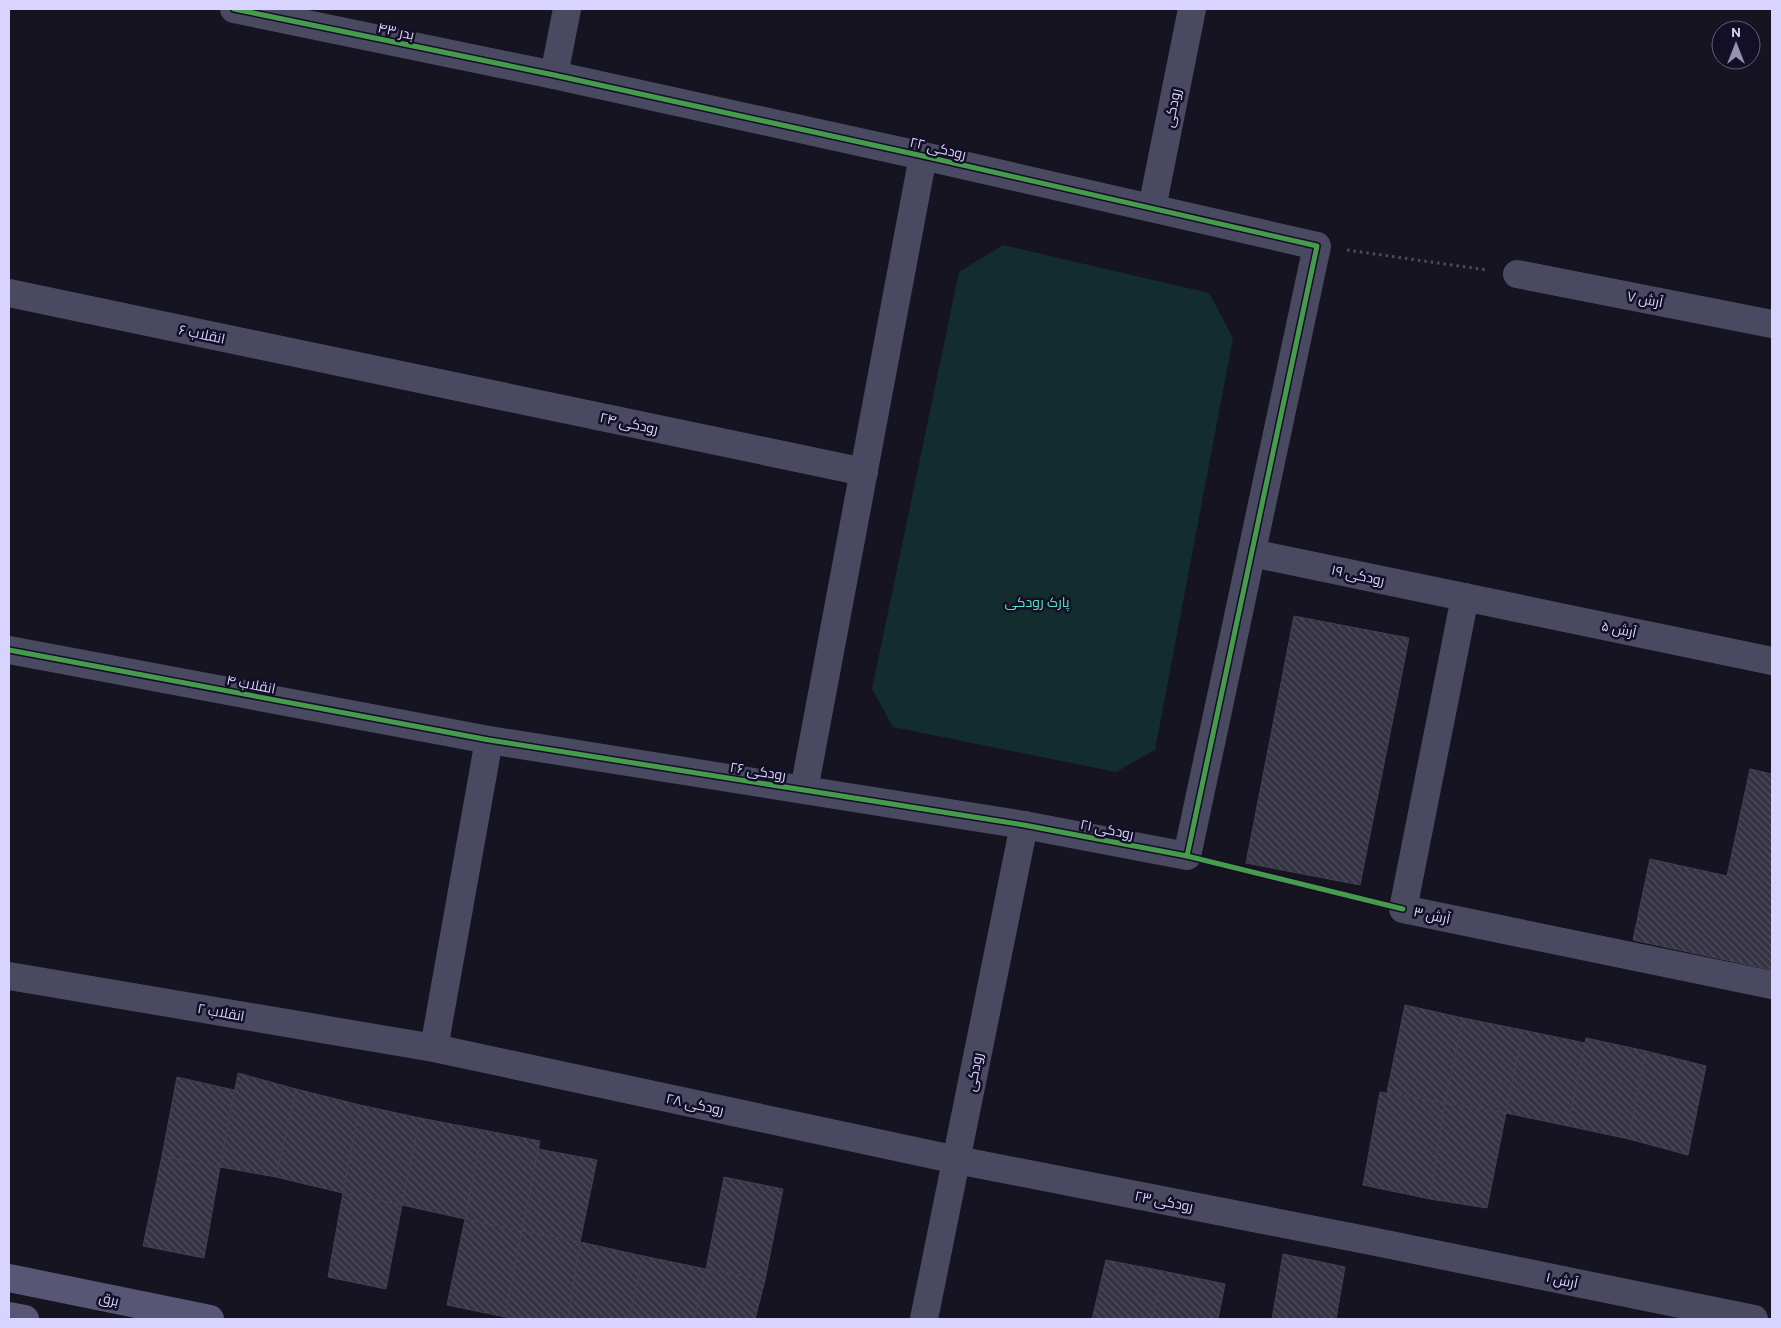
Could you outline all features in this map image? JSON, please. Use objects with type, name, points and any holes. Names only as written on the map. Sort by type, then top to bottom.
[{"type":"street","name":"بدر ۴۳","points":[[234,9],[554,75]]},
{"type":"street","points":[[554,75],[567,9]]},
{"type":"street","name":"رودکی","points":[[1152,208],[1192,9]]},
{"type":"street","name":"رودکی ۲۲","points":[[554,75],[923,156],[1317,246]]},
{"type":"street","points":[[804,790],[923,156]]},
{"type":"street","points":[[1252,553],[1317,246]]},
{"type":"street","name":"آرش ۷","points":[[1517,274],[1772,324]]},
{"type":"street","name":"انقلاب ۶","points":[[9,293],[395,374]]},
{"type":"street","name":"رودکی ۲۴","points":[[395,374],[864,472]]},
{"type":"street","name":"رودکی ۱۹","points":[[1252,553],[1465,597]]},
{"type":"street","name":"رودکی ۲۱","points":[[1024,825],[1187,856],[1252,553]]},
{"type":"street","name":"آرش ۵","points":[[1465,597],[1772,661]]},
{"type":"street","name":"آرش ۳","points":[[1465,597],[1402,909],[1772,985]]},
{"type":"street","name":"انقلاب ۴","points":[[9,650],[489,740]]},
{"type":"street","points":[[434,1048],[489,740]]},
{"type":"street","name":"رودکی ۲۶","points":[[489,740],[1024,825]]},
{"type":"street","name":"رودکی","points":[[924,1319],[1024,825]]},
{"type":"street","name":"انقلاب ۲","points":[[9,976],[434,1048]]},
{"type":"street","name":"رودکی ۲۸","points":[[434,1048],[957,1160]]},
{"type":"street","name":"رودکی ۲۳","points":[[957,1160],[1371,1241]]},
{"type":"street","name":"آرش ۱","points":[[1371,1241],[1754,1319]]},
{"type":"street","name":"برق","points":[[9,1278],[144,1313],[210,1319]]},
{"type":"street","points":[[9,1316],[25,1319]]},
{"type":"path","points":[[1317,246],[1517,274]]},
{"type":"green space","name":"پارک رودکی","points":[[1003,245],[1209,293],[1233,338],[1155,750],[1116,772],[893,727],[872,689],[959,272]]},
{"type":"building","points":[[1294,616],[1409,638],[1360,885],[1246,863]]},
{"type":"building","points":[[1750,769],[1772,774],[1772,970],[1633,940],[1650,859],[1727,876]]},
{"type":"building","points":[[1405,1005],[1463,1018],[1445,1103],[1387,1092]]},
{"type":"building","points":[[1463,1018],[1523,1030],[1506,1113],[1445,1103]]},
{"type":"building","points":[[1523,1030],[1585,1043],[1568,1126],[1506,1113]]},
{"type":"building","points":[[1586,1038],[1646,1051],[1629,1139],[1568,1126]]},
{"type":"building","points":[[1646,1051],[1706,1066],[1688,1155],[1629,1139]]},
{"type":"building","points":[[238,1073],[296,1089],[276,1177],[220,1167]]},
{"type":"building","points":[[177,1077],[234,1090],[220,1167],[162,1156]]},
{"type":"building","points":[[296,1089],[360,1105],[343,1193],[276,1177]]},
{"type":"building","points":[[1380,1092],[1445,1103],[1430,1199],[1363,1185]]},
{"type":"building","points":[[1445,1103],[1506,1113],[1487,1208],[1430,1199]]},
{"type":"building","points":[[360,1105],[420,1118],[402,1205],[343,1193]]},
{"type":"building","points":[[420,1118],[483,1130],[465,1219],[402,1205]]},
{"type":"building","points":[[483,1130],[540,1141],[522,1231],[465,1219]]},
{"type":"building","points":[[538,1149],[597,1160],[580,1242],[522,1231]]},
{"type":"building","points":[[162,1156],[220,1167],[204,1258],[143,1246]]},
{"type":"building","points":[[724,1177],[783,1189],[765,1280],[706,1269]]},
{"type":"building","points":[[343,1193],[402,1205],[386,1289],[328,1277]]},
{"type":"building","points":[[465,1219],[522,1231],[505,1317],[447,1305]]},
{"type":"building","points":[[522,1231],[580,1242],[568,1319],[520,1319],[505,1317]]},
{"type":"building","points":[[580,1242],[643,1256],[629,1319],[568,1319]]},
{"type":"building","points":[[1283,1254],[1345,1267],[1336,1319],[1272,1319]]},
{"type":"building","points":[[643,1256],[706,1269],[694,1319],[629,1319]]},
{"type":"building","points":[[1106,1260],[1163,1271],[1152,1319],[1092,1319]]},
{"type":"building","points":[[706,1269],[765,1280],[755,1319],[694,1319]]},
{"type":"building","points":[[1163,1271],[1225,1284],[1218,1319],[1152,1319]]},
{"type":"cycle path","points":[[234,9],[554,75],[923,156],[1317,246],[1187,856]]},
{"type":"cycle path","points":[[9,650],[489,740],[1024,825],[1187,856],[1403,909]]}]
